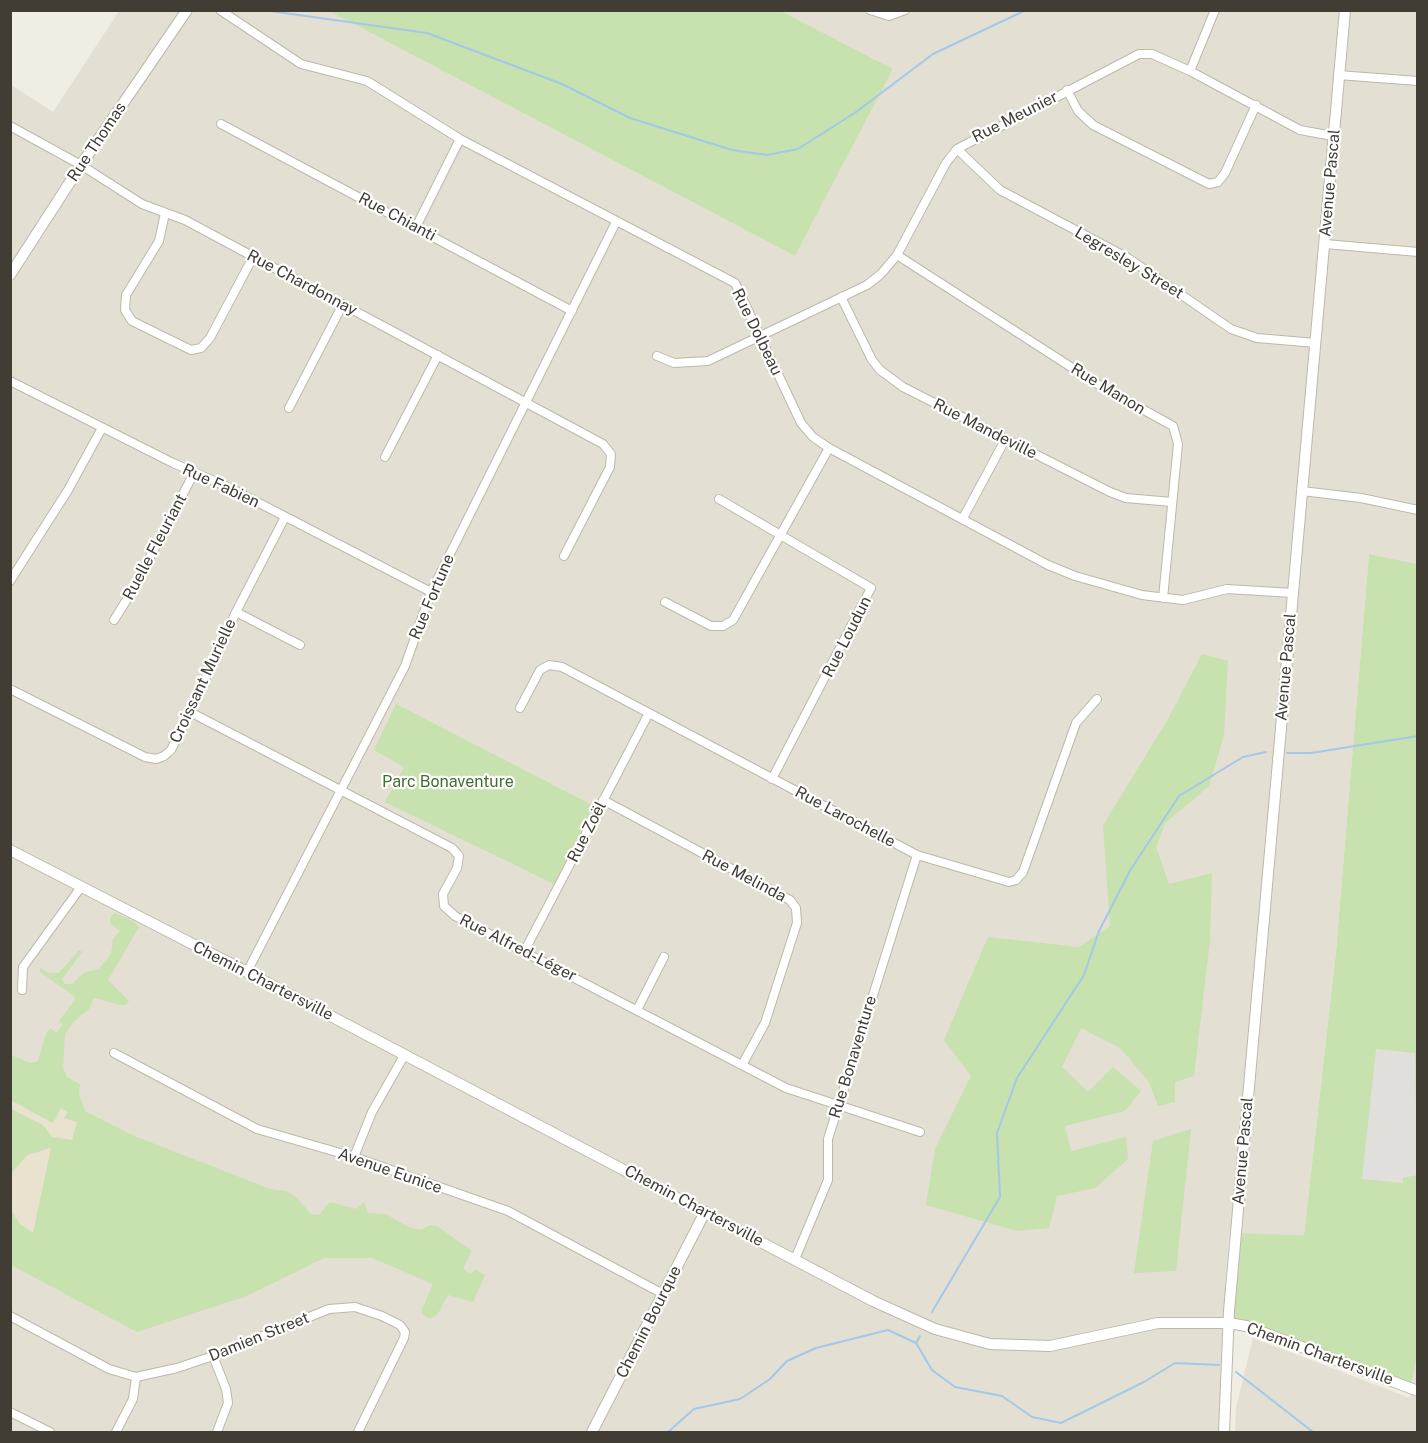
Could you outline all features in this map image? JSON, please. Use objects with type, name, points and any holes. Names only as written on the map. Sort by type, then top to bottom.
[{"type":"street","name":"Rue Thomas","points":[[10,275],[15,258],[187,10]]},
{"type":"street","name":"Rue Dolbeau","points":[[220,10],[301,64],[368,81],[460,139],[735,283],[801,423],[813,437],[829,448],[1062,571],[1142,595],[1163,598],[1191,599],[1236,588],[1293,593]]},
{"type":"street","points":[[870,10],[889,16],[905,10]]},
{"type":"street","points":[[1190,71],[1215,10]]},
{"type":"street","name":"Avenue Pascal","points":[[1224,1432],[1228,1323],[1345,10]]},
{"type":"street","name":"Rue Meunier","points":[[657,356],[674,363],[708,361],[841,297],[882,274],[897,255],[946,163],[957,149],[1139,54],[1152,54],[1190,71],[1300,130],[1333,136]]},
{"type":"street","points":[[1338,75],[1418,81]]},
{"type":"street","points":[[1067,90],[1078,111],[1093,125],[1209,184],[1218,182],[1225,173],[1256,105]]},
{"type":"street","name":"Rue Chianti","points":[[221,124],[572,311]]},
{"type":"street","name":"Rue Chardonnay","points":[[10,126],[81,165],[142,204],[185,220],[603,444],[612,454],[610,467],[564,556]]},
{"type":"street","points":[[416,227],[460,139]]},
{"type":"street","name":"Legresley Street","points":[[957,149],[1000,190],[1128,258],[1231,329],[1257,338],[1316,344]]},
{"type":"street","points":[[165,213],[159,241],[126,296],[125,310],[132,321],[191,350],[201,348],[210,338],[253,257]]},
{"type":"street","name":"Rue Fortune","points":[[248,972],[405,666],[430,592],[524,401],[616,222]]},
{"type":"street","points":[[1325,244],[1418,252]]},
{"type":"street","name":"Rue Manon","points":[[897,255],[1101,387],[1173,426],[1178,444],[1163,598]]},
{"type":"street","name":"Rue Mandeville","points":[[841,297],[872,360],[880,370],[903,387],[1110,492],[1126,498],[1172,502]]},
{"type":"street","points":[[289,408],[343,304]]},
{"type":"street","points":[[385,457],[438,356]]},
{"type":"street","name":"Rue Fabien","points":[[10,381],[194,473],[230,488],[430,592]]},
{"type":"street","points":[[10,581],[68,490],[102,428]]},
{"type":"street","points":[[963,518],[1005,440]]},
{"type":"street","points":[[665,602],[711,626],[728,624],[736,615],[829,448]]},
{"type":"street","name":"Ruelle Fleuriant","points":[[114,620],[194,473]]},
{"type":"street","points":[[1302,491],[1361,498],[1418,510]]},
{"type":"street","points":[[719,499],[780,535]]},
{"type":"street","name":"Croissant Murielle","points":[[10,689],[152,759],[160,758],[171,750],[236,612],[285,517]]},
{"type":"street","name":"Rue Loudun","points":[[772,779],[871,588],[780,535]]},
{"type":"street","points":[[236,612],[300,645]]},
{"type":"street","name":"Rue Larochelle","points":[[520,708],[540,670],[549,665],[562,667],[917,855],[1005,881],[1016,880],[1026,865],[1076,723],[1097,699]]},
{"type":"street","name":"Rue Alfred-Léger","points":[[190,712],[452,848],[459,856],[457,868],[443,894],[444,906],[455,916],[525,950],[796,1093],[920,1132]]},
{"type":"street","name":"Rue Zoël","points":[[525,950],[649,713]]},
{"type":"street","name":"Rue Melinda","points":[[603,800],[790,900],[796,908],[797,923],[765,1023],[742,1065]]},
{"type":"street","name":"Chemin Chartersville","points":[[10,850],[920,1323],[958,1337],[990,1344],[1050,1346],[1158,1323],[1228,1323],[1246,1326],[1418,1391]]},
{"type":"street","name":"Rue Bonaventure","points":[[795,1259],[828,1180],[828,1139],[917,855]]},
{"type":"street","points":[[22,990],[23,967],[81,887]]},
{"type":"street","points":[[637,1010],[664,957]]},
{"type":"street","name":"Avenue Eunice","points":[[114,1053],[257,1130],[354,1157],[508,1211],[663,1294]]},
{"type":"street","points":[[354,1157],[372,1113],[405,1054]]},
{"type":"street","name":"Chemin Bourque","points":[[592,1432],[705,1212]]},
{"type":"street","name":"Damien Street","points":[[10,1316],[109,1369],[136,1377],[177,1368],[213,1356],[343,1306],[355,1307],[396,1322],[405,1332],[403,1343],[358,1432]]},
{"type":"street","points":[[213,1356],[226,1389],[228,1403],[217,1432]]},
{"type":"street","points":[[116,1432],[133,1399],[136,1377]]},
{"type":"street","points":[[10,1412],[50,1432]]},
{"type":"shaded area","points":[[119,11],[329,11],[795,256],[893,69],[781,11],[1417,11],[1417,564],[1369,554],[1336,952],[1304,1235],[1229,1233],[1222,1337],[1220,1432],[11,1432],[10,84],[53,112]]},
{"type":"shaded area","points":[[1376,1049],[1415,1053],[1417,1175],[1403,1178],[1403,1183],[1362,1179]]},
{"type":"shaded area","points":[[10,1100],[50,1122],[61,1108],[151,1155],[191,1211],[165,1259],[11,1242]]},
{"type":"shaded area","points":[[1253,1338],[1410,1398],[1417,1347],[1417,1432],[1235,1432],[1236,1408]]},
{"type":"green space","points":[[329,11],[781,11],[893,69],[795,256]]},
{"type":"green space","points":[[1369,554],[1417,564],[1418,1346],[1411,1388],[1229,1323],[1236,1233],[1304,1235],[1336,952]]},
{"type":"green space","points":[[1202,654],[1228,661],[1224,735],[1209,786],[1165,823],[1156,847],[1169,884],[1212,873],[1210,940],[1194,1076],[1175,1082],[1175,1102],[1158,1106],[1149,1082],[1120,1048],[1081,1028],[1062,1067],[1088,1092],[1113,1067],[1141,1091],[1125,1111],[1065,1126],[1071,1151],[1126,1137],[1128,1159],[1095,1188],[1057,1196],[1049,1228],[1017,1231],[926,1205],[935,1149],[971,1076],[944,1040],[988,937],[1079,947],[1110,926],[1103,825],[1167,721]]},
{"type":"green space","name":"Parc Bonaventure","points":[[396,704],[594,806],[554,884],[385,802],[404,767],[374,750]]},
{"type":"green space","points":[[115,913],[133,921],[139,927],[108,980],[129,1001],[126,1005],[121,1005],[94,998],[89,1009],[74,1021],[65,1034],[63,1068],[67,1077],[80,1084],[79,1094],[85,1111],[132,1135],[270,1189],[286,1191],[295,1196],[311,1214],[319,1215],[330,1202],[356,1209],[364,1202],[368,1213],[386,1214],[408,1227],[421,1230],[430,1225],[437,1226],[472,1251],[463,1269],[471,1274],[475,1269],[485,1275],[473,1302],[448,1295],[437,1315],[430,1319],[422,1314],[422,1309],[433,1284],[372,1258],[324,1258],[247,1296],[137,1332],[11,1265],[11,1211],[20,1224],[33,1233],[51,1148],[27,1155],[11,1174],[11,1109],[43,1125],[52,1137],[72,1140],[77,1122],[64,1118],[68,1112],[61,1108],[53,1123],[11,1100],[11,1055],[30,1063],[38,1061],[46,1034],[50,1028],[56,1033],[63,1025],[59,1021],[75,1000],[74,996],[40,972],[40,968],[49,973],[59,973],[79,950],[82,952],[62,979],[65,984],[72,984],[85,972],[99,969],[111,954],[113,939],[120,931],[110,923],[110,918]]},
{"type":"green space","points":[[1191,1129],[1176,1271],[1134,1273],[1153,1141]]},
{"type":"waterway","points":[[263,10],[427,33],[562,84],[630,118],[732,150],[767,155],[798,149],[856,112],[933,54],[1026,10]]},
{"type":"waterway","points":[[1287,753],[1311,753],[1418,736]]},
{"type":"waterway","points":[[932,1312],[1000,1197],[997,1133],[1017,1078],[1084,975],[1099,931],[1131,869],[1179,796],[1243,757],[1266,752]]},
{"type":"waterway","points":[[668,1432],[694,1409],[740,1399],[770,1379],[787,1361],[816,1348],[888,1330],[916,1343],[932,1370],[955,1387],[1002,1396],[1032,1417],[1061,1423],[1144,1382],[1175,1363],[1219,1365]]},
{"type":"waterway","points":[[916,1343],[920,1336]]},
{"type":"waterway","points":[[1236,1372],[1313,1432]]}]
